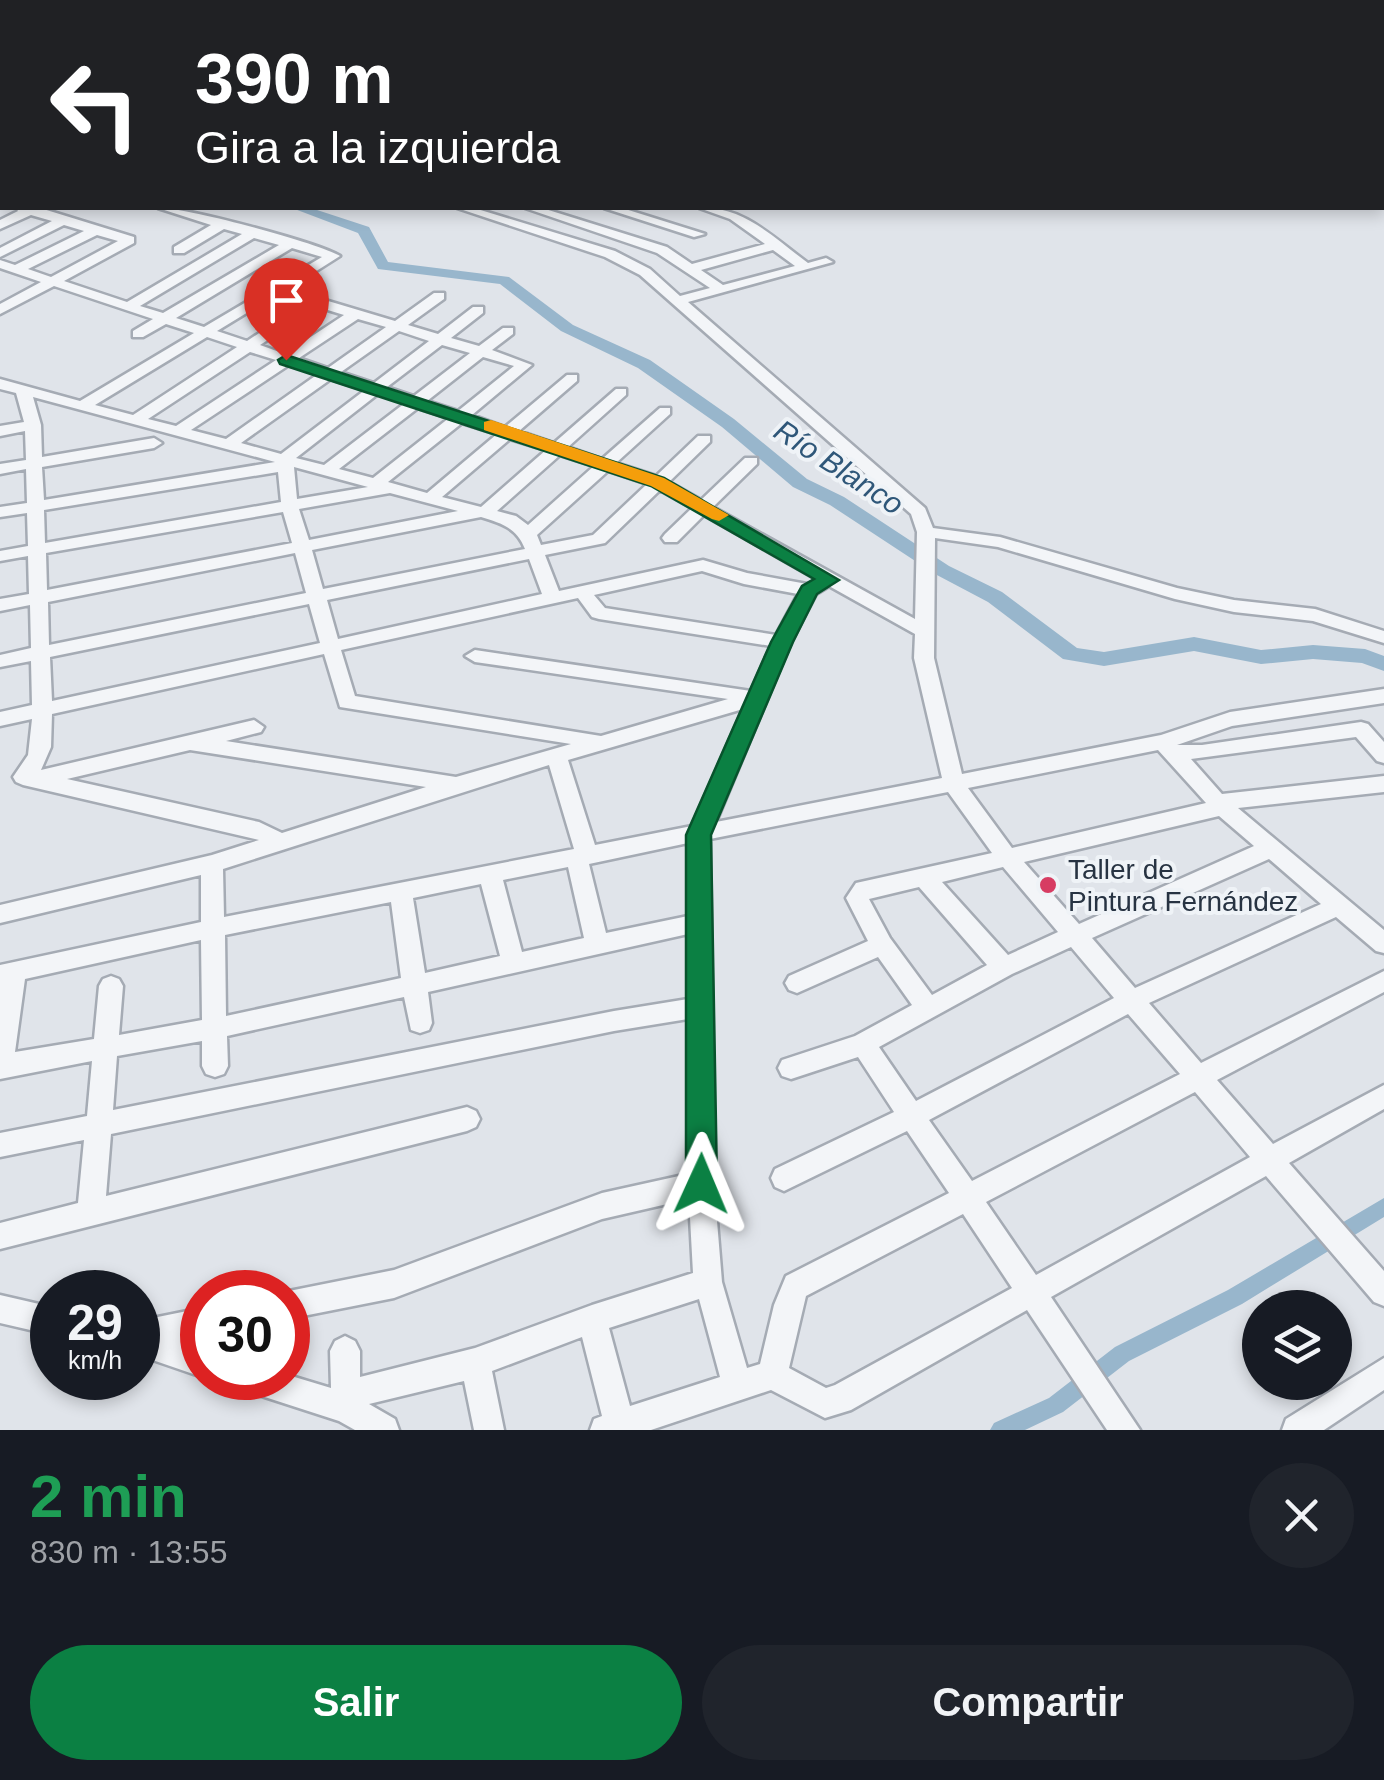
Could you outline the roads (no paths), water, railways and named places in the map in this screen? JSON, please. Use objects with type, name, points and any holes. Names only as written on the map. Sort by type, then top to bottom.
[{"type":"street","points":[[0,225],[26,210]]},
{"type":"street","points":[[0,310],[129,240],[35,210]]},
{"type":"street","points":[[85,404],[333,256],[171,210]]},
{"type":"street","points":[[469,210],[610,254],[645,272],[919,512],[926,532],[924,658],[954,784],[1006,856],[1384,1292]]},
{"type":"street","points":[[537,210],[676,256],[718,288]]},
{"type":"street","points":[[617,210],[698,234]]},
{"type":"street","points":[[712,210],[734,216],[805,267]]},
{"type":"street","points":[[676,256],[678,247],[734,216]]},
{"type":"street","points":[[0,253],[63,220]]},
{"type":"street","points":[[179,250],[223,224]]},
{"type":"street","points":[[6,274],[96,230]]},
{"type":"street","points":[[130,306],[255,232]]},
{"type":"street","points":[[138,334],[290,244]]},
{"type":"street","points":[[692,268],[778,245]]},
{"type":"street","points":[[680,300],[826,262]]},
{"type":"street","points":[[202,265],[238,274]]},
{"type":"street","points":[[6,274],[54,282],[130,306],[657,482],[925,632]]},
{"type":"street","points":[[144,277],[164,284]]},
{"type":"street","points":[[0,556],[385,485],[460,416],[526,365],[278,290]]},
{"type":"street","points":[[231,443],[439,296]]},
{"type":"street","points":[[139,418],[319,300]]},
{"type":"street","points":[[0,512],[284,462],[373,388],[478,310]]},
{"type":"street","points":[[181,430],[358,312]]},
{"type":"street","points":[[328,470],[508,331]]},
{"type":"street","points":[[430,498],[572,378]]},
{"type":"street","points":[[10,389],[139,418],[284,462],[328,470],[510,520],[528,534],[553,599]]},
{"type":"street","points":[[10,389],[33,426],[42,752],[28,778]]},
{"type":"street","points":[[0,606],[486,511],[621,392]]},
{"type":"street","points":[[528,534],[665,411]]},
{"type":"street","points":[[0,431],[33,426]]},
{"type":"street","points":[[0,660],[537,554],[605,536],[704,439]]},
{"type":"street","points":[[0,470],[154,443]]},
{"type":"street","points":[[671,538],[751,461]]},
{"type":"street","points":[[284,462],[288,503],[347,702],[604,742]]},
{"type":"street","points":[[926,532],[1000,542],[1175,593],[1315,615],[1384,637]]},
{"type":"street","points":[[0,719],[703,565],[744,578],[809,590]]},
{"type":"street","points":[[738,1388],[708,1282],[701,1184],[699,835],[782,642],[809,590],[829,580]]},
{"type":"street","points":[[583,593],[599,613],[782,642]]},
{"type":"street","points":[[475,656],[758,697]]},
{"type":"street","points":[[0,914],[212,864],[458,784],[758,697]]},
{"type":"street","points":[[701,922],[213,1029],[0,1067],[7,973],[954,784],[1168,747],[1230,719],[1382,698]]},
{"type":"street","points":[[1168,747],[1202,752],[1384,725]]},
{"type":"street","points":[[0,782],[254,727]]},
{"type":"street","points":[[1362,729],[1384,756]]},
{"type":"street","points":[[188,742],[458,784]]},
{"type":"street","points":[[1168,747],[1220,804],[1384,944]]},
{"type":"street","points":[[557,756],[582,857],[597,942]]},
{"type":"street","points":[[28,778],[259,830],[279,841]]},
{"type":"street","points":[[927,1007],[882,945],[857,898],[864,888],[924,877],[1220,804],[1384,784]]},
{"type":"street","points":[[791,1068],[864,1044],[1004,968],[1270,849]]},
{"type":"street","points":[[212,864],[215,1066]]},
{"type":"street","points":[[490,875],[512,962]]},
{"type":"street","points":[[924,877],[1004,968]]},
{"type":"street","points":[[400,892],[420,1023]]},
{"type":"street","points":[[784,1178],[912,1116],[1130,1001],[1338,906]]},
{"type":"street","points":[[797,983],[882,945]]},
{"type":"street","points":[[772,1375],[784,1338],[788,1299],[796,1286],[1384,981]]},
{"type":"street","points":[[91,1212],[111,986]]},
{"type":"street","points":[[0,1145],[701,1007]]},
{"type":"street","points":[[864,1044],[1125,1430]]},
{"type":"street","points":[[592,1319],[612,1428],[772,1375],[825,1403],[840,1399],[1384,1096]]},
{"type":"street","points":[[0,1236],[467,1120]]},
{"type":"street","points":[[310,1301],[394,1284],[602,1206],[701,1184]]},
{"type":"street","points":[[347,1402],[475,1363],[592,1319],[708,1282]]},
{"type":"street","points":[[0,1310],[30,1316]]},
{"type":"street","points":[[345,1352],[347,1402]]},
{"type":"street","points":[[475,1363],[489,1430]]},
{"type":"street","points":[[1296,1430],[1384,1373]]},
{"type":"street","points":[[310,1393],[347,1402],[384,1430]]},
{"type":"waterway","name":"Río Blanco","points":[[305,210],[364,230],[383,266],[504,280],[567,328],[644,364],[728,423],[800,483],[837,501],[942,570],[995,597],[1071,654],[1104,659],[1194,644],[1261,657],[1313,652],[1365,656],[1384,664]]},
{"type":"waterway","points":[[1001,1430],[1056,1405],[1122,1354],[1235,1297],[1384,1207]]},
{"type":"place","name":"Taller de Pintura Fernández","points":[[1048,885]]}]
